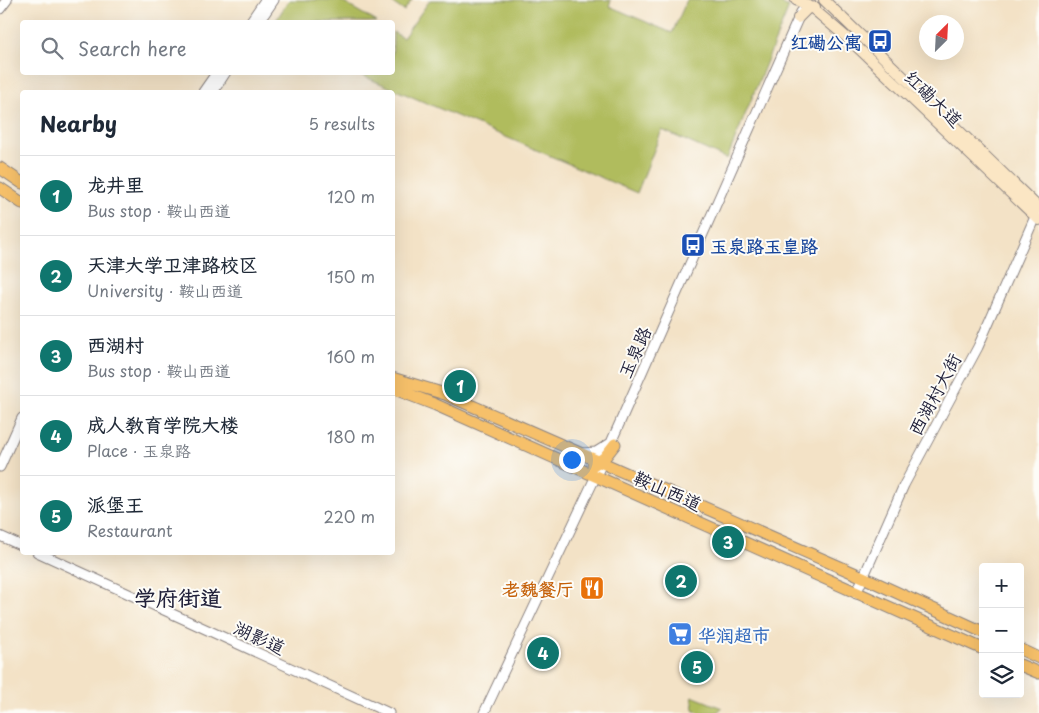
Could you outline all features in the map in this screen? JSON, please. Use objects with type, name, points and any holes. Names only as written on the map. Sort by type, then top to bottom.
[{"type":"main road","name":"红磡大道","points":[[824,0],[1039,208]]},
{"type":"main road","name":"红磡大道","points":[[806,4],[830,23],[1037,219]]},
{"type":"main road","points":[[800,19],[806,4],[824,8],[847,21]]},
{"type":"main road","points":[[0,168],[20,183]]},
{"type":"main road","points":[[0,188],[20,202]]},
{"type":"main road","name":"鞍山西道","points":[[395,379],[445,394],[603,462],[979,630]]},
{"type":"main road","name":"鞍山西道","points":[[395,389],[436,405],[979,647]]},
{"type":"main road","points":[[572,466],[590,466],[603,462],[613,443]]},
{"type":"main road","points":[[1024,651],[1039,658]]},
{"type":"main road","points":[[1024,667],[1039,673]]},
{"type":"street","points":[[0,9],[7,0]]},
{"type":"street","points":[[251,20],[265,0]]},
{"type":"street","points":[[260,20],[274,0]]},
{"type":"street","points":[[800,19],[813,14],[830,23]]},
{"type":"street","name":"玉泉路","points":[[613,443],[800,19]]},
{"type":"street","points":[[204,90],[215,75]]},
{"type":"street","points":[[214,90],[224,75]]},
{"type":"street","name":"西湖村大街","points":[[856,594],[904,485],[978,347],[1037,219],[1039,208]]},
{"type":"street","points":[[0,467],[20,422]]},
{"type":"street","points":[[0,478],[20,433]]},
{"type":"street","points":[[579,452],[596,452],[613,443]]},
{"type":"street","points":[[489,713],[598,478],[603,462]]},
{"type":"street","points":[[484,713],[598,478]]},
{"type":"street","points":[[0,536],[20,545]]},
{"type":"street","name":"湖影道","points":[[44,555],[388,713]]},
{"type":"green space","points":[[289,0],[339,0],[374,20],[276,20]]},
{"type":"green space","points":[[388,0],[412,0],[404,11]]},
{"type":"green space","points":[[430,0],[611,0],[609,6],[672,33],[687,0],[773,0],[789,7],[727,159],[662,130],[637,193],[361,75],[395,75],[395,33],[403,38]]},
{"type":"green space","points":[[692,696],[722,708],[716,713],[699,713],[694,709]]},
{"type":"place","name":"红磡公寓","points":[[880,41]]},
{"type":"place","name":"玉泉路玉皇路","points":[[693,245]]},
{"type":"place","name":"龙井里","points":[[460,386]]},
{"type":"place","name":"西湖村","points":[[728,542]]},
{"type":"place","name":"天津大学卫津路校区","points":[[681,581]]},
{"type":"place","name":"老魏餐厅","points":[[592,588]]},
{"type":"place","name":"华润超市","points":[[680,634]]},
{"type":"place","name":"成人教育学院大楼","points":[[543,653]]},
{"type":"place","name":"派堡王","points":[[697,667]]},
{"type":"district","name":"学府街道","points":[[178,596]]}]
